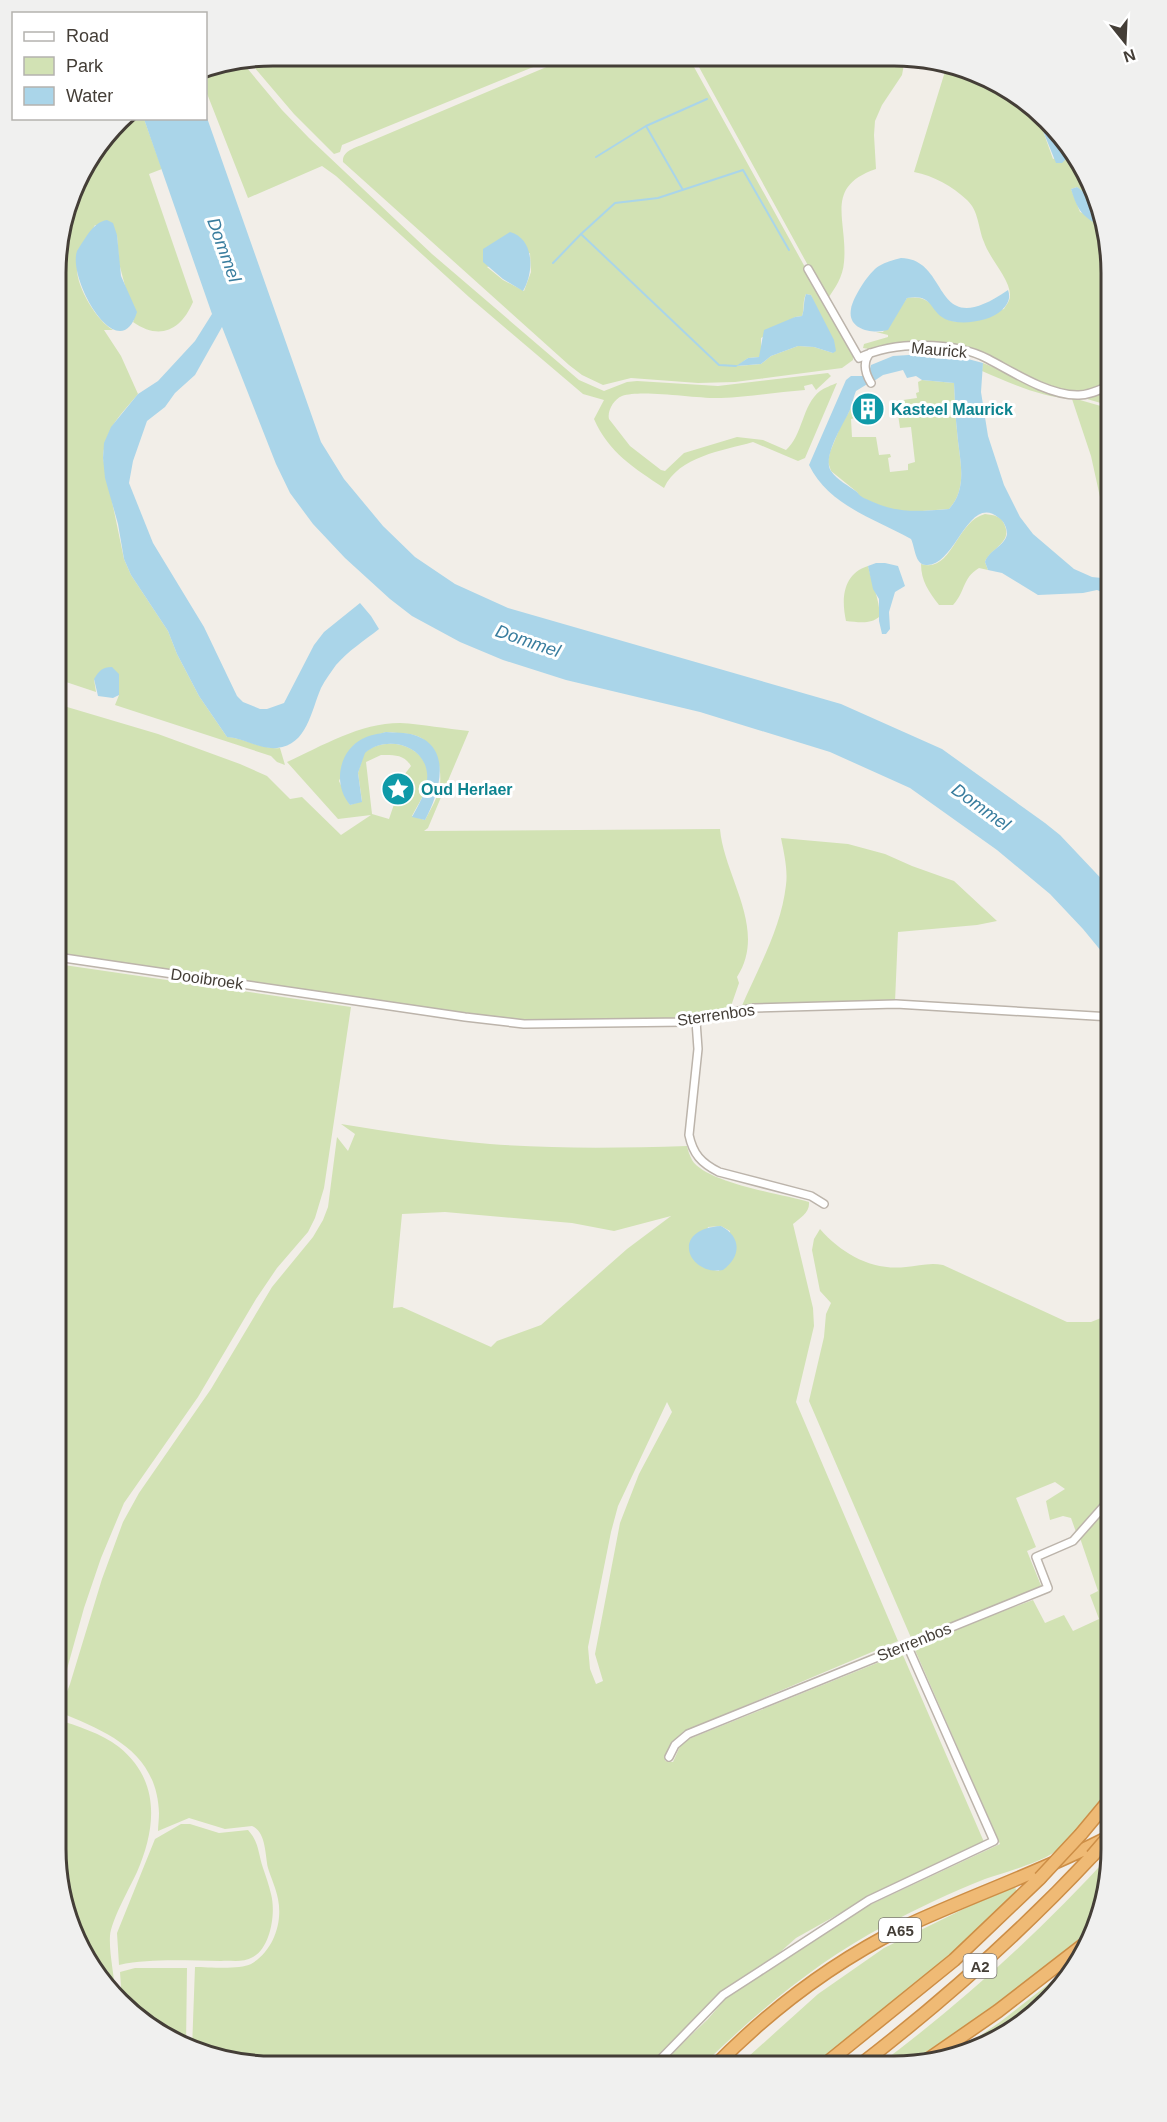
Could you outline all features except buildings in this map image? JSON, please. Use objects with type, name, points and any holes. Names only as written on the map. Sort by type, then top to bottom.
[{"type":"highway","name":"A2","points":[[835,2056],[954,1960],[1040,1878],[1101,1810]]},
{"type":"highway","name":"A65","points":[[725,2056],[801,1991],[860,1951],[921,1920],[1101,1840]]},
{"type":"highway","name":"A2","points":[[871,2056],[997,1952],[1101,1846]]},
{"type":"highway","points":[[942,2050],[998,2011],[1072,1954]]},
{"type":"street","points":[[808,269],[859,358],[870,353]]},
{"type":"street","name":"Maurick","points":[[870,353],[895,347],[958,349],[976,353],[1024,378],[1070,395],[1089,394],[1101,389]]},
{"type":"street","points":[[870,353],[865,362],[866,374],[872,383]]},
{"type":"street","name":"Dooibroek","points":[[66,958],[357,1001]]},
{"type":"street","name":"Sterrenbos","points":[[357,1001],[465,1017],[525,1023],[696,1021],[754,1008],[896,1005],[1101,1016]]},
{"type":"street","points":[[696,1021],[698,1049],[690,1135],[692,1148],[697,1158],[718,1172],[811,1196],[824,1204]]},
{"type":"street","name":"Sterrenbos","points":[[669,1758],[675,1745],[688,1734],[1048,1588],[1036,1557],[1073,1541],[1101,1509]]},
{"type":"street","points":[[664,2056],[723,1995],[757,1972],[869,1900],[994,1841],[907,1645]]},
{"type":"green space","points":[[536,66],[342,145],[340,152],[334,154],[294,114],[254,67]]},
{"type":"green space","points":[[549,66],[693,66],[841,332],[853,360],[842,368],[735,382],[698,383],[631,378],[603,385],[582,375],[569,365],[343,162],[345,155],[353,149]],"holes":[[[530,253],[531,272],[524,291],[503,280],[487,267]],[[806,294],[811,295],[833,353],[814,347],[798,346],[771,356],[761,364],[737,366],[748,358],[759,357],[761,338],[795,317],[802,316]]]},
{"type":"green space","points":[[698,66],[904,66],[902,75],[882,105],[875,121],[876,169],[860,176],[849,185],[844,195],[842,207],[843,267],[838,282],[827,300]]},
{"type":"green space","points":[[247,68],[309,138],[432,254],[579,380],[604,391],[627,382],[637,381],[718,386],[828,373],[831,376],[816,390],[812,384],[804,386],[805,390],[732,397],[711,398],[656,394],[622,396],[614,402],[610,409],[609,419],[630,446],[661,470],[665,471],[684,453],[737,437],[763,440],[786,450],[792,444],[814,397],[822,390],[837,383],[805,458],[798,461],[753,442],[702,456],[680,469],[664,488],[623,459],[600,431],[594,419],[604,400],[583,394],[469,297],[336,176],[322,166],[248,198],[207,94],[207,77]]},
{"type":"green space","points":[[945,73],[986,87],[1009,101],[1044,131],[1053,159],[1063,155],[1085,194],[1077,187],[1071,189],[1080,212],[1093,217],[1097,233],[1101,259],[1101,385],[1085,391],[1066,391],[1021,374],[979,352],[892,345],[863,348],[864,344],[888,337],[888,335],[876,332],[883,332],[907,298],[923,299],[945,318],[952,321],[970,319],[1004,309],[1009,300],[1007,283],[987,248],[971,204],[949,186],[929,176],[914,172]]},
{"type":"green space","points":[[134,120],[144,120],[162,169],[149,174],[193,302],[182,320],[169,330],[152,331],[133,322],[119,263],[117,235],[95,225],[79,259],[77,269],[84,294],[95,312],[113,330],[104,330],[121,356],[138,394],[110,430],[103,458],[124,559],[131,575],[168,631],[199,696],[227,737],[280,748],[285,765],[277,762],[271,756],[115,705],[119,695],[94,679],[96,692],[66,682],[66,273],[68,246],[77,206],[94,169],[117,137]]},
{"type":"green space","points":[[983,363],[1049,391],[1101,406],[1101,502],[1091,456],[1072,399],[1037,393],[982,371]]},
{"type":"green space","points":[[922,380],[954,383],[961,472],[959,491],[949,509],[909,512],[888,509],[860,497],[831,471],[828,462],[830,452],[849,412],[853,398],[855,418],[851,419],[852,437],[876,437],[879,455],[890,454],[891,457],[888,458],[890,472],[908,470],[908,464],[915,462],[911,427],[900,428],[896,401],[917,398],[918,382]]},
{"type":"green space","points":[[1101,393],[1101,403],[1087,399]]},
{"type":"green space","points":[[985,514],[1002,520],[1006,537],[985,562],[988,570],[979,568],[970,576],[953,605],[939,605],[924,581],[921,564],[931,565],[940,561],[967,526]]},
{"type":"green space","points":[[868,566],[880,616],[868,622],[846,621],[844,596],[846,588],[853,575]]},
{"type":"green space","points":[[66,707],[158,734],[267,776],[290,799],[302,797],[341,835],[371,815],[338,819],[287,762],[356,731],[400,723],[469,731],[428,828],[424,831],[720,829],[723,847],[742,903],[748,940],[745,959],[737,977],[739,983],[730,1009],[647,1020],[562,1022],[506,1020],[66,954]],"holes":[[[386,732],[411,734],[421,738],[432,748],[440,770],[440,785],[425,820],[412,816],[426,787],[428,777],[426,766],[414,750],[404,746],[383,744],[364,753],[358,773],[362,801],[350,805],[339,781],[354,745],[363,739]],[[381,755],[402,757],[411,766],[404,775],[389,819],[372,814],[366,762]]]},
{"type":"green space","points":[[781,838],[848,844],[885,854],[954,881],[997,921],[898,932],[895,1002],[741,1008],[768,948],[783,901],[786,873]]},
{"type":"green space","points":[[66,965],[351,1007],[324,1188],[315,1218],[308,1232],[277,1268],[256,1299],[198,1397],[124,1503],[101,1558],[66,1673]]},
{"type":"green space","points":[[341,1124],[434,1138],[514,1146],[588,1148],[687,1146],[692,1160],[712,1175],[746,1187],[809,1202],[806,1212],[793,1224],[813,1308],[814,1326],[796,1402],[898,1641],[683,1732],[670,1748],[665,1761],[673,1762],[681,1744],[689,1739],[902,1653],[984,1842],[885,1888],[796,1938],[769,1962],[721,1991],[658,2056],[273,2056],[233,2052],[192,2040],[195,1967],[246,1966],[265,1952],[275,1936],[279,1917],[278,1899],[268,1868],[262,1838],[257,1829],[252,1826],[225,1829],[189,1818],[158,1831],[159,1813],[156,1792],[149,1774],[139,1760],[127,1747],[112,1737],[66,1715],[66,1694],[102,1579],[123,1522],[139,1493],[211,1389],[272,1287],[313,1237],[323,1220],[328,1207],[337,1137],[348,1151],[355,1134]],"holes":[[[445,1212],[572,1223],[614,1231],[671,1216],[627,1249],[541,1325],[497,1341],[491,1347],[402,1307],[393,1308],[402,1214]],[[721,1226],[730,1231],[719,1271],[698,1264],[708,1227]],[[667,1402],[672,1412],[639,1474],[620,1523],[595,1654],[603,1681],[596,1684],[590,1669],[588,1647],[611,1532],[618,1506]]]},
{"type":"green space","points":[[820,1229],[848,1253],[858,1259],[881,1266],[893,1268],[929,1264],[943,1265],[1067,1322],[1091,1322],[1101,1318],[1101,1505],[1076,1532],[1071,1518],[1063,1516],[1050,1520],[1046,1501],[1065,1489],[1055,1482],[1016,1498],[1036,1547],[1027,1551],[1042,1588],[912,1640],[809,1401],[824,1337],[826,1314],[831,1303],[820,1291],[812,1250],[814,1239]]},
{"type":"green space","points":[[1101,1515],[1101,1800],[1067,1841],[1053,1853],[935,1901],[861,1939],[812,1971],[766,2007],[712,2056],[669,2056],[727,1997],[844,1917],[1000,1844],[915,1650],[915,1644],[1033,1600],[1045,1623],[1064,1615],[1073,1631],[1099,1619],[1090,1595],[1098,1591],[1080,1538]]},
{"type":"green space","points":[[66,1722],[97,1734],[119,1747],[133,1760],[148,1790],[151,1822],[148,1839],[137,1872],[111,1930],[110,1949],[114,1981],[87,1941],[73,1903],[68,1876]]},
{"type":"green space","points":[[181,1824],[190,1824],[219,1833],[248,1830],[252,1834],[272,1901],[271,1928],[268,1937],[259,1952],[245,1960],[157,1961],[119,1965],[117,1933],[155,1839]]},
{"type":"green space","points":[[1101,1865],[1090,1916],[1080,1939],[976,2020],[928,2053],[890,2056],[999,1966]]},
{"type":"green space","points":[[1015,1887],[1017,1893],[956,1951],[825,2056],[749,2056],[818,1994],[884,1948],[986,1898]]},
{"type":"green space","points":[[135,1968],[187,1968],[186,2037],[158,2021],[137,2005],[121,1989],[120,1972]]},
{"type":"green space","points":[[1053,1981],[1020,2013],[986,2035],[974,2040]]},
{"type":"water","name":"Dommel","points":[[207,118],[321,442],[344,479],[383,526],[415,557],[455,584],[508,608],[841,704],[942,749],[1060,835],[1101,878],[1101,951],[1050,894],[997,850],[910,788],[830,752],[700,712],[566,680],[503,660],[460,642],[412,616],[345,558],[313,524],[290,493],[276,464],[222,327],[195,375],[175,393],[165,407],[147,421],[133,461],[129,483],[153,543],[204,627],[237,696],[243,702],[260,709],[284,703],[314,645],[324,632],[360,603],[379,629],[351,650],[336,665],[321,688],[306,726],[295,741],[287,746],[271,748],[227,737],[199,696],[168,631],[131,575],[124,559],[118,524],[105,478],[103,458],[104,443],[111,427],[138,394],[158,381],[195,341],[212,314],[144,120],[207,120]]},
{"type":"water","points":[[1043,131],[1065,157],[1062,163],[1056,163]]},
{"type":"water","points":[[1077,187],[1085,193],[1094,223],[1080,210],[1071,189]]},
{"type":"water","points":[[107,220],[113,223],[117,235],[121,276],[137,312],[129,327],[119,331],[107,326],[96,314],[87,298],[76,264],[77,251],[86,236],[98,224]]},
{"type":"water","points":[[510,232],[524,242],[530,257],[529,275],[523,291],[503,279],[483,262],[483,249]]},
{"type":"water","points":[[901,258],[917,262],[928,271],[953,304],[966,308],[983,304],[1008,290],[1008,301],[1002,310],[990,317],[974,322],[958,322],[945,319],[922,298],[907,298],[888,330],[862,329],[853,322],[851,309],[862,285],[879,266]]},
{"type":"water","points":[[806,294],[811,295],[834,340],[836,351],[833,353],[814,347],[798,346],[771,356],[761,364],[736,366],[748,358],[759,357],[764,330],[802,316]]},
{"type":"water","points":[[940,353],[983,363],[981,392],[988,436],[1004,485],[1020,517],[1033,534],[1074,569],[1092,577],[1101,578],[1101,592],[1097,590],[1083,593],[1038,595],[1002,573],[988,570],[985,562],[987,558],[1003,542],[1007,534],[1002,521],[988,513],[979,515],[970,522],[946,555],[936,562],[922,564],[917,559],[911,539],[840,501],[828,491],[809,465],[846,380],[851,376],[864,376],[869,383],[856,391],[831,450],[829,465],[831,471],[862,497],[883,506],[911,511],[949,509],[955,500],[961,482],[961,472],[954,383],[922,380],[916,376],[907,378],[903,370],[883,375],[874,381],[869,372],[871,365],[893,356]]},
{"type":"water","points":[[876,563],[898,566],[905,586],[895,592],[889,612],[890,629],[886,634],[882,634],[879,621],[879,599],[873,589],[868,566]]},
{"type":"water","points":[[112,667],[119,674],[119,695],[113,698],[98,696],[94,679],[101,670]]},
{"type":"water","points":[[386,732],[414,735],[427,741],[435,750],[440,772],[435,797],[425,820],[412,817],[423,796],[426,784],[427,773],[424,763],[419,755],[402,745],[383,744],[365,753],[358,773],[362,802],[350,805],[341,788],[341,769],[348,752],[362,739]]},
{"type":"water","points":[[721,1226],[736,1241],[736,1253],[723,1270],[711,1270],[693,1260],[689,1251],[690,1243],[694,1235],[705,1229]]},
{"type":"waterway","points":[[683,190],[646,126],[707,99]]},
{"type":"waterway","points":[[596,157],[646,126]]},
{"type":"waterway","points":[[736,366],[719,365],[581,234],[615,203],[658,198],[743,170],[789,250]]},
{"type":"waterway","points":[[553,263],[581,234]]},
{"type":"place","name":"Kasteel Maurick","points":[[868,409]]},
{"type":"place","name":"Oud Herlaer","points":[[398,789]]}]
